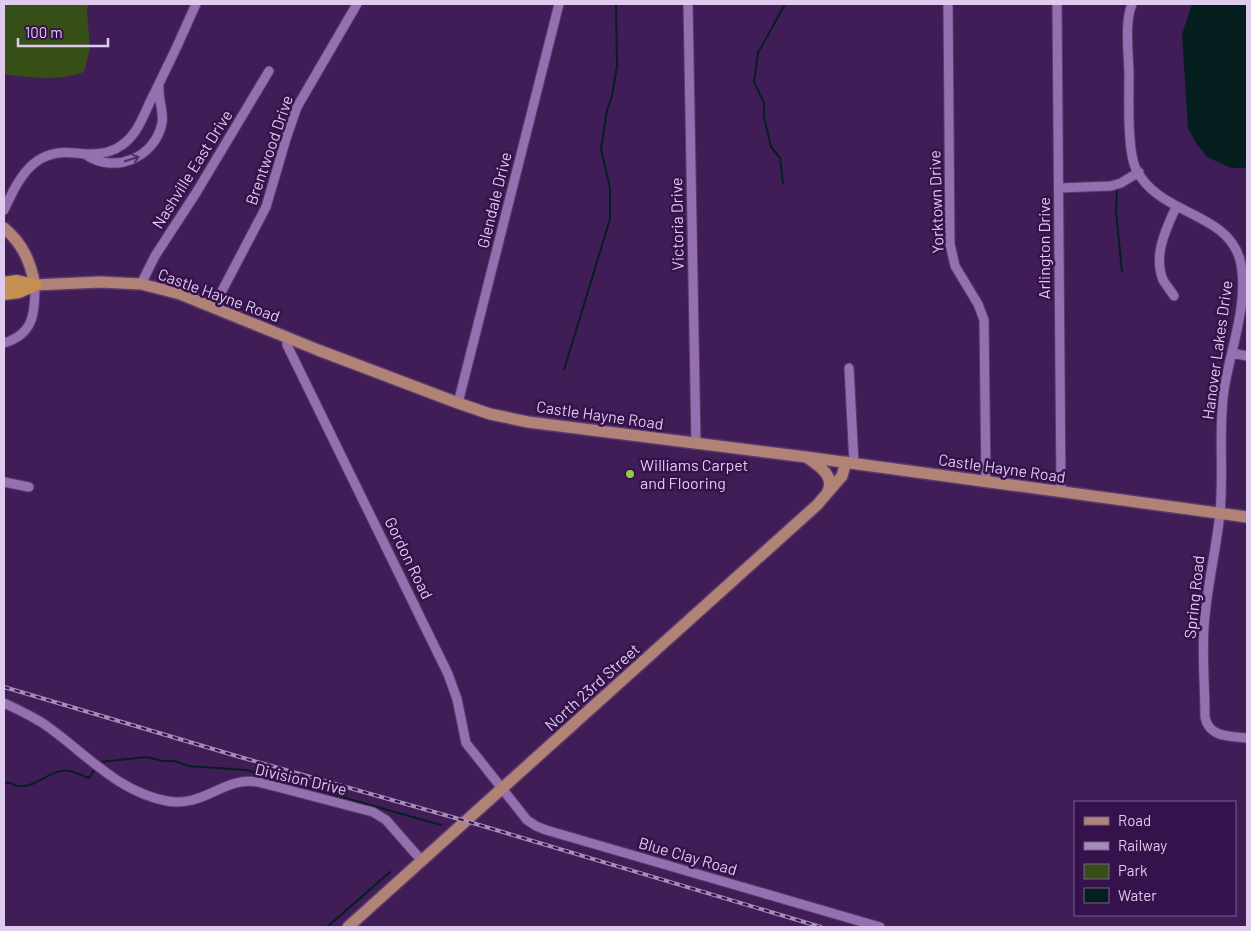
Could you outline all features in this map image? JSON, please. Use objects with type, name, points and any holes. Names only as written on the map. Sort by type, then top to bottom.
[{"type":"highway","points":[[4,283],[17,281],[35,285]]},
{"type":"highway","points":[[4,294],[19,292],[35,285]]},
{"type":"main road","points":[[4,228],[19,242],[27,255],[35,285]]},
{"type":"main road","name":"Castle Hayne Road","points":[[35,285],[100,282],[141,284],[180,294],[458,403],[490,414],[528,422],[806,457],[1247,517]]},
{"type":"main road","points":[[806,457],[821,467],[829,477],[830,489],[826,496]]},
{"type":"main road","name":"North 23rd Street","points":[[348,927],[826,496],[850,463]]},
{"type":"street","points":[[86,155],[113,150],[121,146],[139,128],[196,4]]},
{"type":"street","name":"Brentwood Drive","points":[[213,308],[266,207],[297,108],[357,4]]},
{"type":"street","name":"Glendale Drive","points":[[458,403],[559,4]]},
{"type":"street","name":"Victoria Drive","points":[[688,4],[696,444]]},
{"type":"street","name":"Yorktown Drive","points":[[948,4],[950,244],[955,266],[978,304],[984,320],[986,482]]},
{"type":"street","name":"Arlington Drive","points":[[1057,4],[1061,492]]},
{"type":"street","name":"Hanover Lakes Drive","points":[[1132,4],[1128,29],[1129,97],[1132,153],[1139,172],[1144,181],[1158,196],[1176,207],[1200,217],[1228,237],[1243,257],[1241,302],[1224,390],[1221,425],[1222,472],[1220,513]]},
{"type":"street","name":"Nashville East Drive","points":[[141,284],[155,256],[196,193],[269,71]]},
{"type":"street","points":[[4,210],[22,174],[30,166],[45,157],[58,153],[73,152],[86,155],[101,163],[111,164],[136,158],[151,148],[162,124],[163,115],[158,96],[159,86]]},
{"type":"street","points":[[1059,188],[1111,186],[1139,172]]},
{"type":"street","points":[[1174,296],[1164,280],[1160,269],[1160,254],[1164,232],[1176,207]]},
{"type":"street","points":[[4,343],[24,333],[32,320],[35,310],[35,285]]},
{"type":"street","name":"Gordon Road","points":[[287,337],[287,345],[448,674],[457,699],[466,743],[502,789]]},
{"type":"street","points":[[1232,353],[1247,356]]},
{"type":"street","points":[[849,368],[850,463]]},
{"type":"street","points":[[4,482],[29,487]]},
{"type":"street","name":"Spring Road","points":[[1220,513],[1204,628],[1205,717],[1211,730],[1222,735],[1247,738]]},
{"type":"street","name":"Division Drive","points":[[4,704],[42,723],[99,767],[145,795],[172,802],[188,802],[208,796],[234,783],[245,781],[258,782],[373,812],[386,820],[422,861]]},
{"type":"street","name":"Blue Clay Road","points":[[502,789],[527,820],[546,830],[880,927]]},
{"type":"green space","points":[[4,4],[88,4],[90,49],[84,72],[55,78],[4,74]]},
{"type":"water","points":[[1192,4],[1247,4],[1247,166],[1244,168],[1231,168],[1207,157],[1196,143],[1188,128],[1182,34]]},
{"type":"waterway","points":[[564,370],[610,219],[610,188],[601,149],[617,66],[616,4]]},
{"type":"waterway","points":[[783,183],[780,158],[771,147],[764,117],[764,103],[754,82],[758,53],[785,4]]},
{"type":"waterway","points":[[1117,189],[1116,211],[1122,272]]},
{"type":"waterway","points":[[100,762],[147,757],[162,761],[174,761],[188,766],[246,770],[441,825]]},
{"type":"waterway","points":[[4,783],[8,782],[18,786],[25,786],[63,771],[70,771],[89,778],[94,770]]},
{"type":"waterway","points":[[327,927],[390,872]]},
{"type":"railway","points":[[4,687],[466,821],[821,927]]},
{"type":"place","name":"Williams Carpet and Flooring","points":[[630,474]]}]
